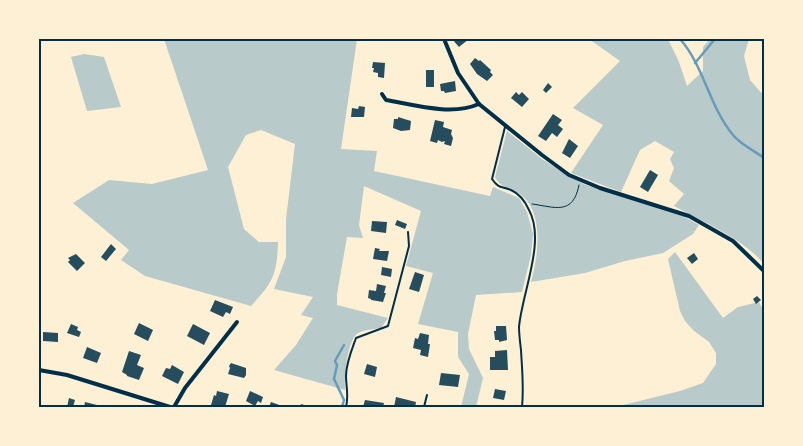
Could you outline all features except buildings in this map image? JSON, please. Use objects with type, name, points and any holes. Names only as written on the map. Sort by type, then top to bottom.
[{"type":"street","points":[[444,39],[458,73],[479,104],[542,156],[570,175],[600,188],[688,216],[733,241],[764,271]]},
{"type":"street","points":[[382,94],[386,100],[428,107],[467,110],[479,104]]},
{"type":"street","points":[[174,407],[185,388],[237,322]]},
{"type":"street","points":[[39,370],[67,374],[170,407]]},
{"type":"lane","points":[[506,125],[492,180],[498,187],[510,190],[521,196],[530,211],[535,234],[534,256],[519,328],[524,389],[522,407]]},
{"type":"lane","points":[[346,407],[348,390],[346,375],[356,338],[388,326],[409,246],[408,232]]},
{"type":"lane","points":[[424,407],[427,395]]},
{"type":"path","points":[[525,202],[555,208],[566,207],[574,201],[581,180]]},
{"type":"shaded area","points":[[164,39],[357,39],[341,149],[377,151],[374,171],[490,196],[493,187],[519,198],[527,212],[533,234],[531,255],[522,292],[476,295],[468,334],[469,349],[483,378],[476,407],[461,407],[469,374],[458,357],[458,332],[418,324],[433,273],[406,266],[421,211],[364,186],[359,225],[363,238],[347,237],[337,294],[337,305],[388,318],[381,328],[360,332],[354,337],[347,360],[345,390],[274,370],[296,345],[313,318],[301,315],[313,297],[274,289],[286,257],[286,219],[295,144],[261,130],[246,135],[228,167],[244,229],[259,242],[278,242],[275,270],[269,284],[251,306],[145,276],[121,260],[129,250],[73,203],[109,180],[152,184],[208,170]]},
{"type":"shaded area","points":[[589,39],[668,39],[679,62],[687,86],[703,71],[703,47],[710,39],[749,39],[744,56],[750,80],[764,96],[764,264],[756,255],[735,239],[674,206],[684,194],[669,181],[674,168],[670,159],[674,152],[655,141],[640,150],[621,192],[571,173],[603,125],[573,108],[620,61]]},
{"type":"shaded area","points":[[84,54],[104,57],[121,107],[87,111],[71,57]]},
{"type":"shaded area","points":[[507,131],[542,159],[586,185],[683,216],[699,225],[693,234],[663,253],[625,261],[585,273],[531,282],[536,260],[538,235],[533,212],[528,202],[520,194],[500,184],[495,177]]},
{"type":"shaded area","points":[[675,252],[723,318],[738,307],[759,302],[764,311],[764,407],[615,407],[680,391],[703,383],[716,364],[716,353],[709,342],[693,330],[685,321],[680,311],[668,259]]},
{"type":"waterway","points":[[680,39],[695,61],[725,124],[733,135],[764,158]]},
{"type":"waterway","points":[[695,63],[715,39]]},
{"type":"waterway","points":[[342,407],[344,400],[334,379],[337,365],[335,361],[344,345]]}]
